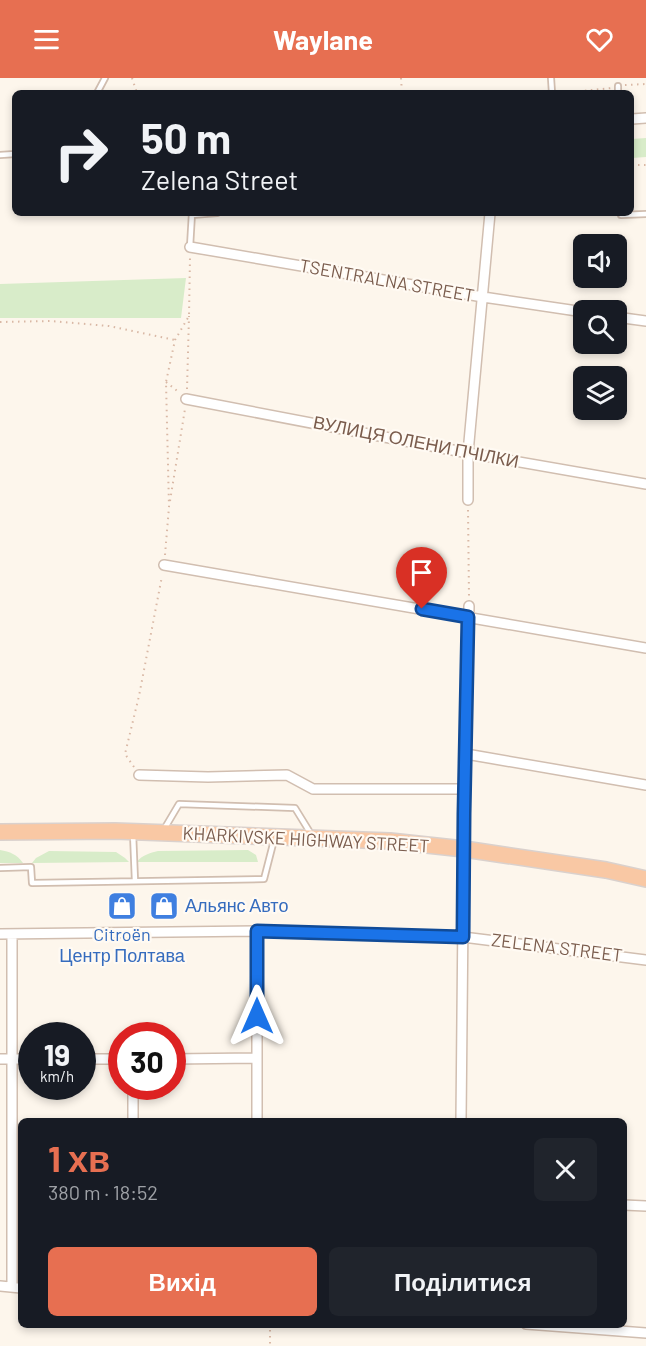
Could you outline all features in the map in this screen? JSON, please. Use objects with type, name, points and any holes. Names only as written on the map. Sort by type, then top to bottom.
[{"type":"highway","name":"KHARKIVSKE HIGHWAY STREET","points":[[0,832],[133,832],[390,841],[464,849],[606,870],[646,879]]},
{"type":"street","points":[[468,500],[468,453],[490,216]]},
{"type":"street","name":"TSENTRALNA STREET","points":[[190,247],[573,310]]},
{"type":"street","points":[[627,318],[646,321]]},
{"type":"street","name":"ВУЛИЦЯ ОЛЕНИ ПЧІЛКИ","points":[[186,399],[468,453],[646,483]]},
{"type":"street","points":[[165,565],[646,648]]},
{"type":"street","points":[[461,1118],[469,606]]},
{"type":"street","points":[[466,754],[646,785]]},
{"type":"street","points":[[139,775],[208,777],[287,775],[313,789],[465,789]]},
{"type":"street","points":[[257,931],[257,1118]]},
{"type":"street","name":"ZELENA STREET","points":[[0,934],[257,931],[463,937],[646,960]]},
{"type":"street","points":[[0,1286],[16,1287],[11,1059],[12,934]]},
{"type":"street","points":[[0,1059],[18,1059]]},
{"type":"street","points":[[186,1059],[257,1059]]},
{"type":"street","points":[[133,1100],[133,1118]]},
{"type":"street","points":[[627,1205],[646,1206]]},
{"type":"street","points":[[579,1328],[646,1333]]},
{"type":"lane","points":[[190,247],[192,216]]},
{"type":"lane","points":[[161,833],[179,804],[295,807],[314,838]]},
{"type":"lane","points":[[133,832],[135,881]]},
{"type":"lane","points":[[0,868],[30,867],[32,883],[264,879],[274,837]]},
{"type":"path","points":[[602,90],[618,89],[623,85],[646,84]]},
{"type":"path","points":[[139,775],[125,754],[165,565],[169,507],[186,399],[190,247]]},
{"type":"path","points":[[169,507],[166,382],[175,340],[189,316]]},
{"type":"path","points":[[0,321],[50,321],[109,326],[175,340]]},
{"type":"path","points":[[166,382],[186,399]]},
{"type":"path","points":[[468,500],[469,606]]},
{"type":"path","points":[[270,1328],[270,1346]]},
{"type":"green space","points":[[646,138],[646,157],[634,158],[634,139]]},
{"type":"green space","points":[[186,278],[181,318],[0,318],[0,284]]},
{"type":"green space","points":[[0,850],[13,854],[23,863],[0,863]]},
{"type":"green space","points":[[248,850],[256,855],[258,862],[137,862],[144,856],[158,851]]},
{"type":"green space","points":[[49,851],[116,852],[129,862],[32,863]]},
{"type":"place","name":"Citroën Центр Полтава","points":[[122,906]]},
{"type":"place","name":"Альянс Авто","points":[[164,906]]},
{"type":"route","points":[[257,1016],[257,931],[463,937],[468,617],[422,609]]}]
